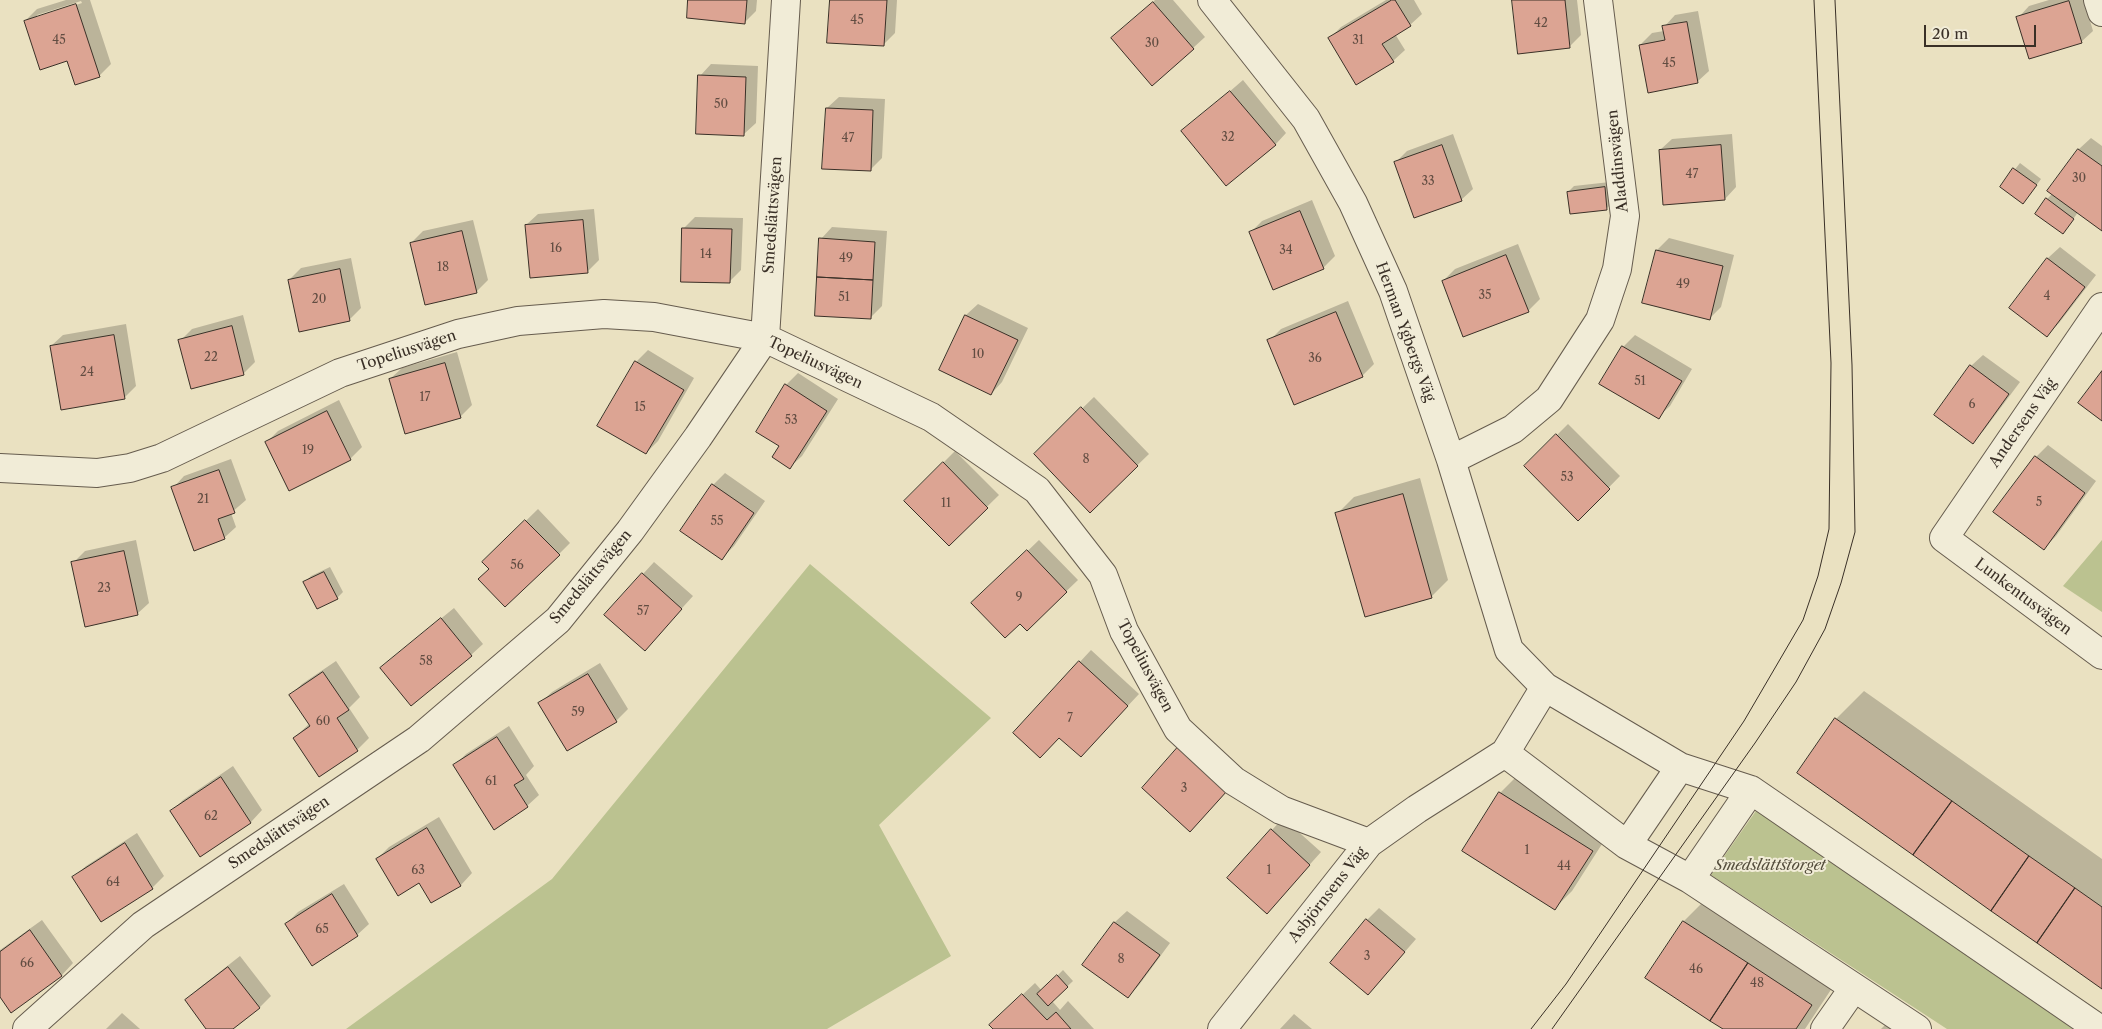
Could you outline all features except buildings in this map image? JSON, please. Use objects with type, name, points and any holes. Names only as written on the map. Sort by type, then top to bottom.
[{"type":"street","name":"Smedslättsvägen","points":[[27,1029],[143,925],[418,739],[558,620],[630,531],[698,437],[765,338],[786,0]]},
{"type":"street","name":"Herman Ygbergs Väg","points":[[1212,0],[1306,119],[1353,203],[1393,291],[1451,460],[1510,650],[1544,687]]},
{"type":"street","name":"Aladdinsvägen","points":[[1451,460],[1513,429],[1549,399],[1600,320],[1617,269],[1626,216],[1598,0]]},
{"type":"street","points":[[2098,0],[2102,12]]},
{"type":"street","name":"Andersens Väg","points":[[1944,538],[2102,308]]},
{"type":"street","name":"Topeliusvägen","points":[[0,468],[97,473],[130,468],[162,458],[340,373],[458,334],[518,320],[604,314],[646,317],[765,338],[931,417],[1037,490],[1103,575],[1124,631],[1178,729],[1234,781],[1281,810],[1368,843]]},
{"type":"street","name":"Lunkentusvägen","points":[[1944,538],[2102,655]]},
{"type":"street","points":[[1916,1029],[1853,989],[1690,879],[1627,845],[1505,753],[1544,687],[1680,767],[1752,790],[2099,1029]]},
{"type":"street","name":"Asbjörnsens Väg","points":[[1222,1029],[1368,843],[1417,809],[1505,753]]},
{"type":"street","points":[[1627,845],[1680,767]]},
{"type":"street","points":[[1690,879],[1752,790]]},
{"type":"street","points":[[1825,1029],[1853,989]]},
{"type":"green space","points":[[2102,540],[2102,612],[2063,586]]},
{"type":"green space","points":[[810,564],[991,718],[879,825],[951,956],[827,1029],[346,1029],[552,879]]},
{"type":"green space","name":"Smedslättstorget","points":[[1758,808],[2073,1029],[1947,1029],[1711,875]]},
{"type":"tram line","points":[[1531,1029],[1566,984],[1744,721],[1803,620],[1818,576],[1829,529],[1831,363],[1814,0]]},
{"type":"tram line","points":[[1552,1029],[1755,743],[1796,682],[1825,629],[1841,583],[1855,532],[1852,365],[1835,0]]}]
